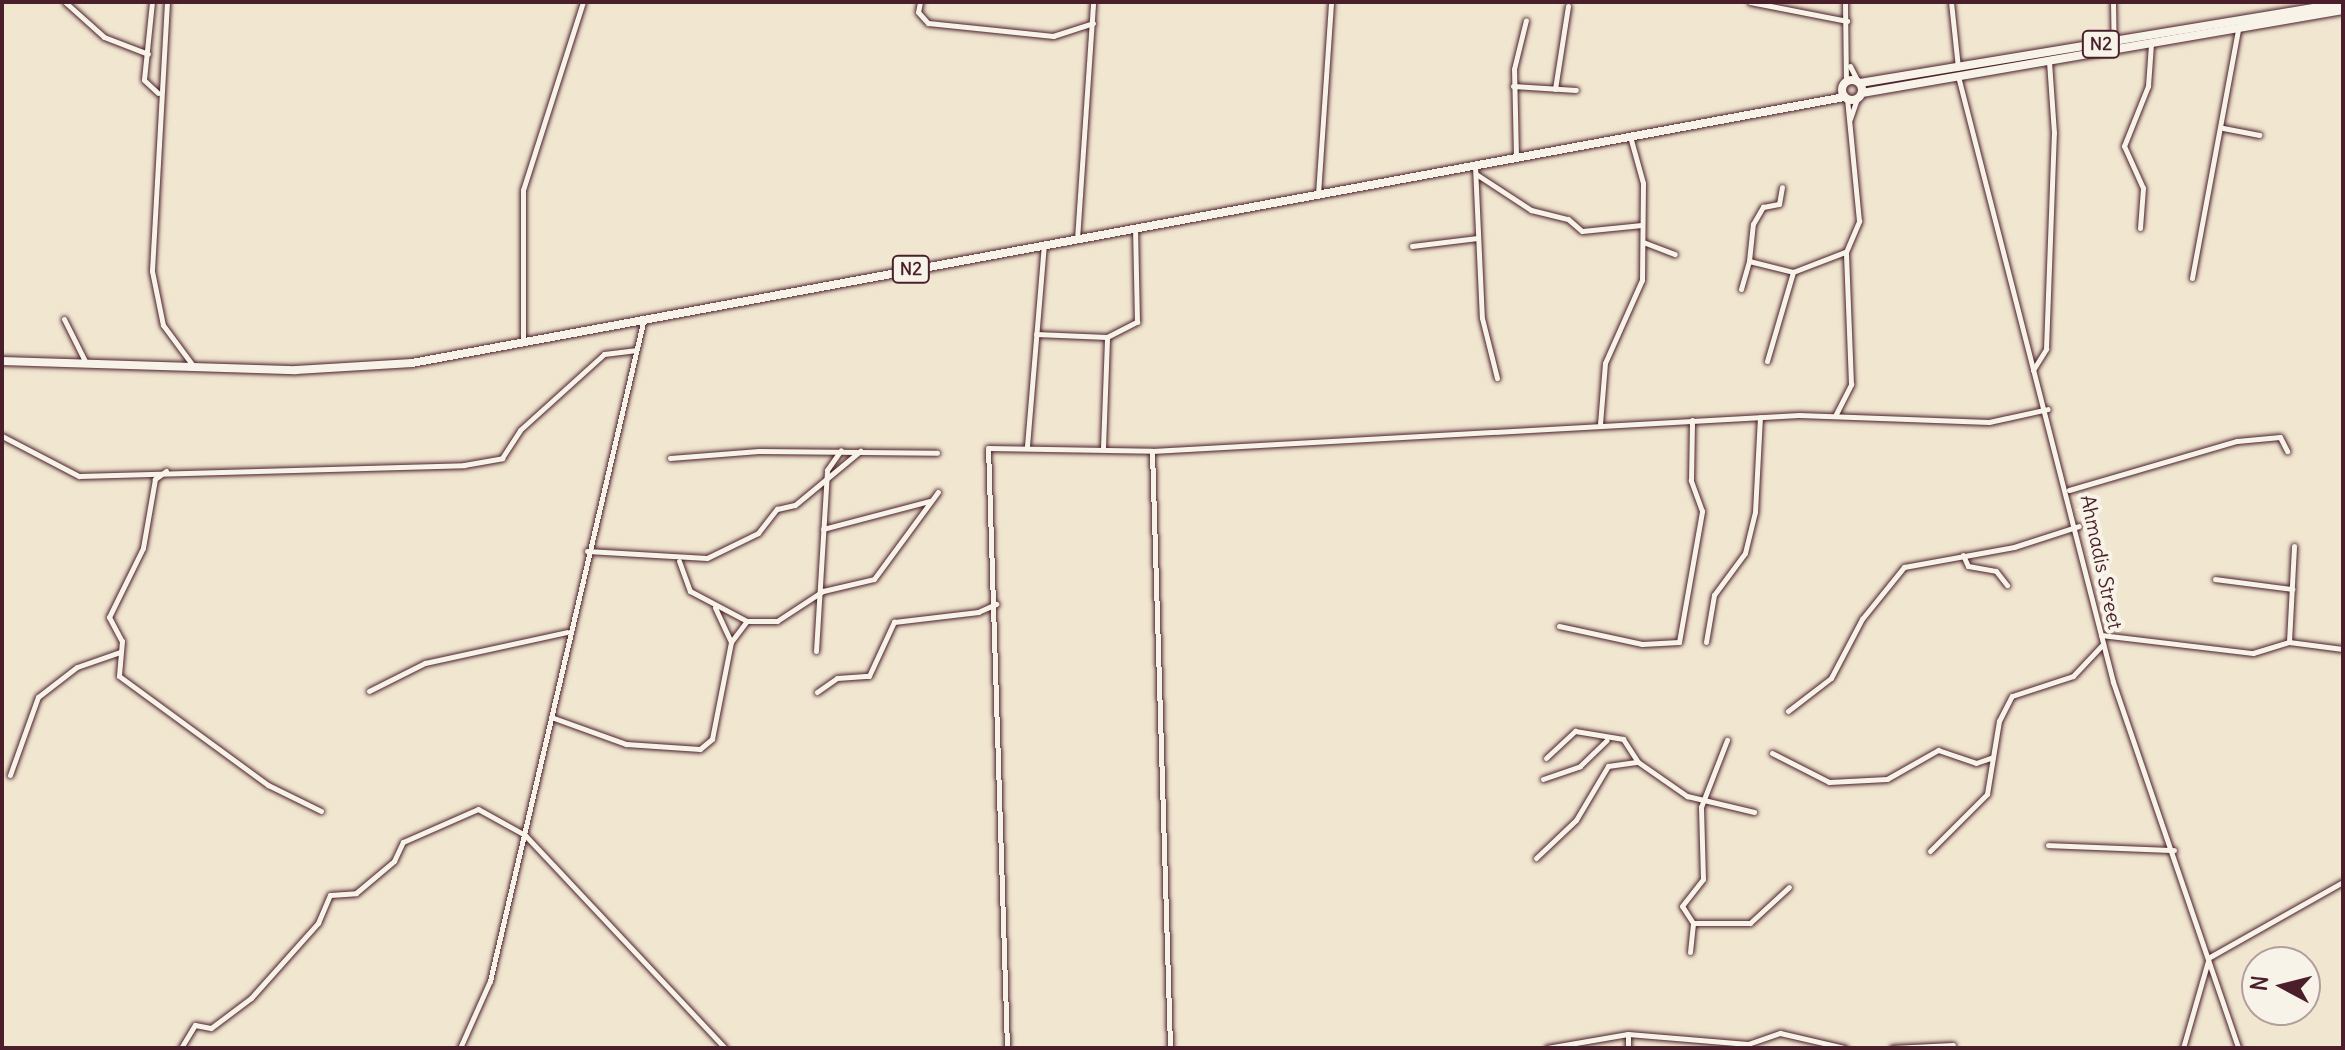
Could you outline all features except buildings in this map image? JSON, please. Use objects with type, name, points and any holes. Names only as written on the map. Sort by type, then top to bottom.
[{"type":"highway","name":"N2","points":[[2,361],[194,368],[376,367],[523,344],[644,318],[1318,194],[1476,170],[1516,156],[1852,90],[2049,61],[2238,28],[2343,3]]},
{"type":"highway","name":"N2","points":[[1958,73],[2114,42],[2343,10]]},
{"type":"street","points":[[65,2],[104,37],[148,54]]},
{"type":"street","points":[[152,2],[144,80],[158,93]]},
{"type":"street","points":[[167,2],[158,93],[154,294],[163,325],[194,368]]},
{"type":"street","points":[[523,344],[523,190],[583,2]]},
{"type":"street","points":[[920,2],[918,12],[928,23],[1053,36],[1093,23]]},
{"type":"street","points":[[1077,239],[1093,2]]},
{"type":"street","points":[[1318,194],[1331,2]]},
{"type":"street","points":[[1750,2],[1847,21]]},
{"type":"street","points":[[1835,416],[1851,384],[1846,252],[1859,221],[1849,119],[1852,90],[1845,2]]},
{"type":"street","name":"Ahmadis Street","points":[[1951,2],[1958,73],[2033,370],[2048,409],[2079,526],[2103,644],[2238,1047]]},
{"type":"street","points":[[2113,2],[2114,42]]},
{"type":"street","points":[[2289,2],[2290,16]]},
{"type":"street","points":[[1555,89],[1568,6]]},
{"type":"street","points":[[1516,156],[1513,86],[1526,20]]},
{"type":"street","points":[[2192,278],[2223,128],[2238,28]]},
{"type":"street","points":[[2140,228],[2143,188],[2124,146],[2148,86],[2151,43]]},
{"type":"street","points":[[2033,370],[2046,349],[2054,133],[2049,61]]},
{"type":"street","points":[[1849,65],[1852,90]]},
{"type":"street","points":[[1513,86],[1576,90]]},
{"type":"street","points":[[2223,128],[2259,135]]},
{"type":"street","points":[[1600,424],[1605,363],[1639,291],[1643,183],[1630,135]]},
{"type":"street","points":[[1476,170],[1582,231],[1642,225]]},
{"type":"street","points":[[1476,170],[1482,318],[1497,378]]},
{"type":"street","points":[[1741,289],[1749,261],[1753,224],[1763,207],[1779,204],[1782,187]]},
{"type":"street","points":[[1036,334],[1107,337],[1137,322],[1135,228]]},
{"type":"street","points":[[1412,246],[1478,238]]},
{"type":"street","points":[[1643,242],[1675,254]]},
{"type":"street","points":[[1027,446],[1044,245]]},
{"type":"street","points":[[1749,261],[1793,272],[1832,251],[1846,252]]},
{"type":"street","points":[[1767,361],[1793,272]]},
{"type":"street","points":[[460,1048],[490,981],[525,835],[567,632],[644,318]]},
{"type":"street","points":[[64,319],[86,364]]},
{"type":"street","points":[[1103,448],[1107,337]]},
{"type":"street","points":[[2,436],[79,476],[167,470],[464,465],[502,458],[520,430],[604,354],[635,350]]},
{"type":"street","points":[[1009,1047],[996,604],[988,448],[1027,446],[1152,451],[1760,417],[1835,416],[1989,422],[2048,409]]},
{"type":"street","points":[[1706,642],[1714,595],[1745,553],[1755,512],[1760,417]]},
{"type":"street","points":[[1559,626],[1642,644],[1679,642],[1702,511],[1691,480],[1692,420]]},
{"type":"street","points":[[2069,490],[2237,441],[2280,437],[2287,451]]},
{"type":"street","points":[[816,651],[823,591],[826,482],[841,450]]},
{"type":"street","points":[[670,458],[841,450],[937,453]]},
{"type":"street","points":[[587,551],[679,561],[707,558],[758,533],[777,509],[826,482],[860,451]]},
{"type":"street","points":[[1152,451],[1170,1048]]},
{"type":"street","points":[[167,470],[155,479],[143,548],[109,617],[120,652],[119,676],[268,785],[321,811]]},
{"type":"street","points":[[679,561],[690,591],[715,608],[747,621],[777,621],[823,591],[874,579],[938,492]]},
{"type":"street","points":[[823,529],[931,501]]},
{"type":"street","points":[[1788,711],[1831,678],[1862,619],[1904,567],[2079,526]]},
{"type":"street","points":[[2289,642],[2294,546]]},
{"type":"street","points":[[1963,555],[1968,566],[1996,571],[2007,585]]},
{"type":"street","points":[[2215,579],[2292,589]]},
{"type":"street","points":[[817,692],[837,678],[869,676],[894,622],[996,604]]},
{"type":"street","points":[[715,608],[731,642]]},
{"type":"street","points":[[551,717],[626,744],[700,749],[712,739],[731,642],[747,621]]},
{"type":"street","points":[[369,691],[425,663],[567,632]]},
{"type":"street","points":[[2101,635],[2253,653],[2289,642],[2343,649]]},
{"type":"street","points":[[1930,851],[1978,810],[2012,696],[2073,676],[2103,644]]},
{"type":"street","points":[[10,775],[38,697],[77,667],[120,652]]},
{"type":"street","points":[[1546,758],[1575,731],[1608,739],[1623,739],[1638,762],[1654,778],[1704,800],[1754,812]]},
{"type":"street","points":[[1543,779],[1580,766],[1608,739]]},
{"type":"street","points":[[1690,952],[1693,923],[1682,906],[1703,879],[1704,800],[1727,740]]},
{"type":"street","points":[[1772,753],[1829,782],[1887,779],[1931,751],[1976,763],[1993,757]]},
{"type":"street","points":[[1536,858],[1576,820],[1608,766],[1638,762]]},
{"type":"street","points":[[181,1048],[195,1025],[211,1028],[251,998],[318,923],[330,895],[356,893],[394,861],[403,842],[478,809],[525,835],[725,1048]]},
{"type":"street","points":[[2048,845],[2174,850]]},
{"type":"street","points":[[2183,1048],[2208,958],[2343,882]]},
{"type":"street","points":[[1693,923],[1750,923],[1789,887]]},
{"type":"street","points":[[1547,1048],[1628,1034],[1748,1044],[1780,1033],[1845,1048]]},
{"type":"street","points":[[1628,1034],[1628,1048]]},
{"type":"street","points":[[1892,1048],[1953,1045]]}]
